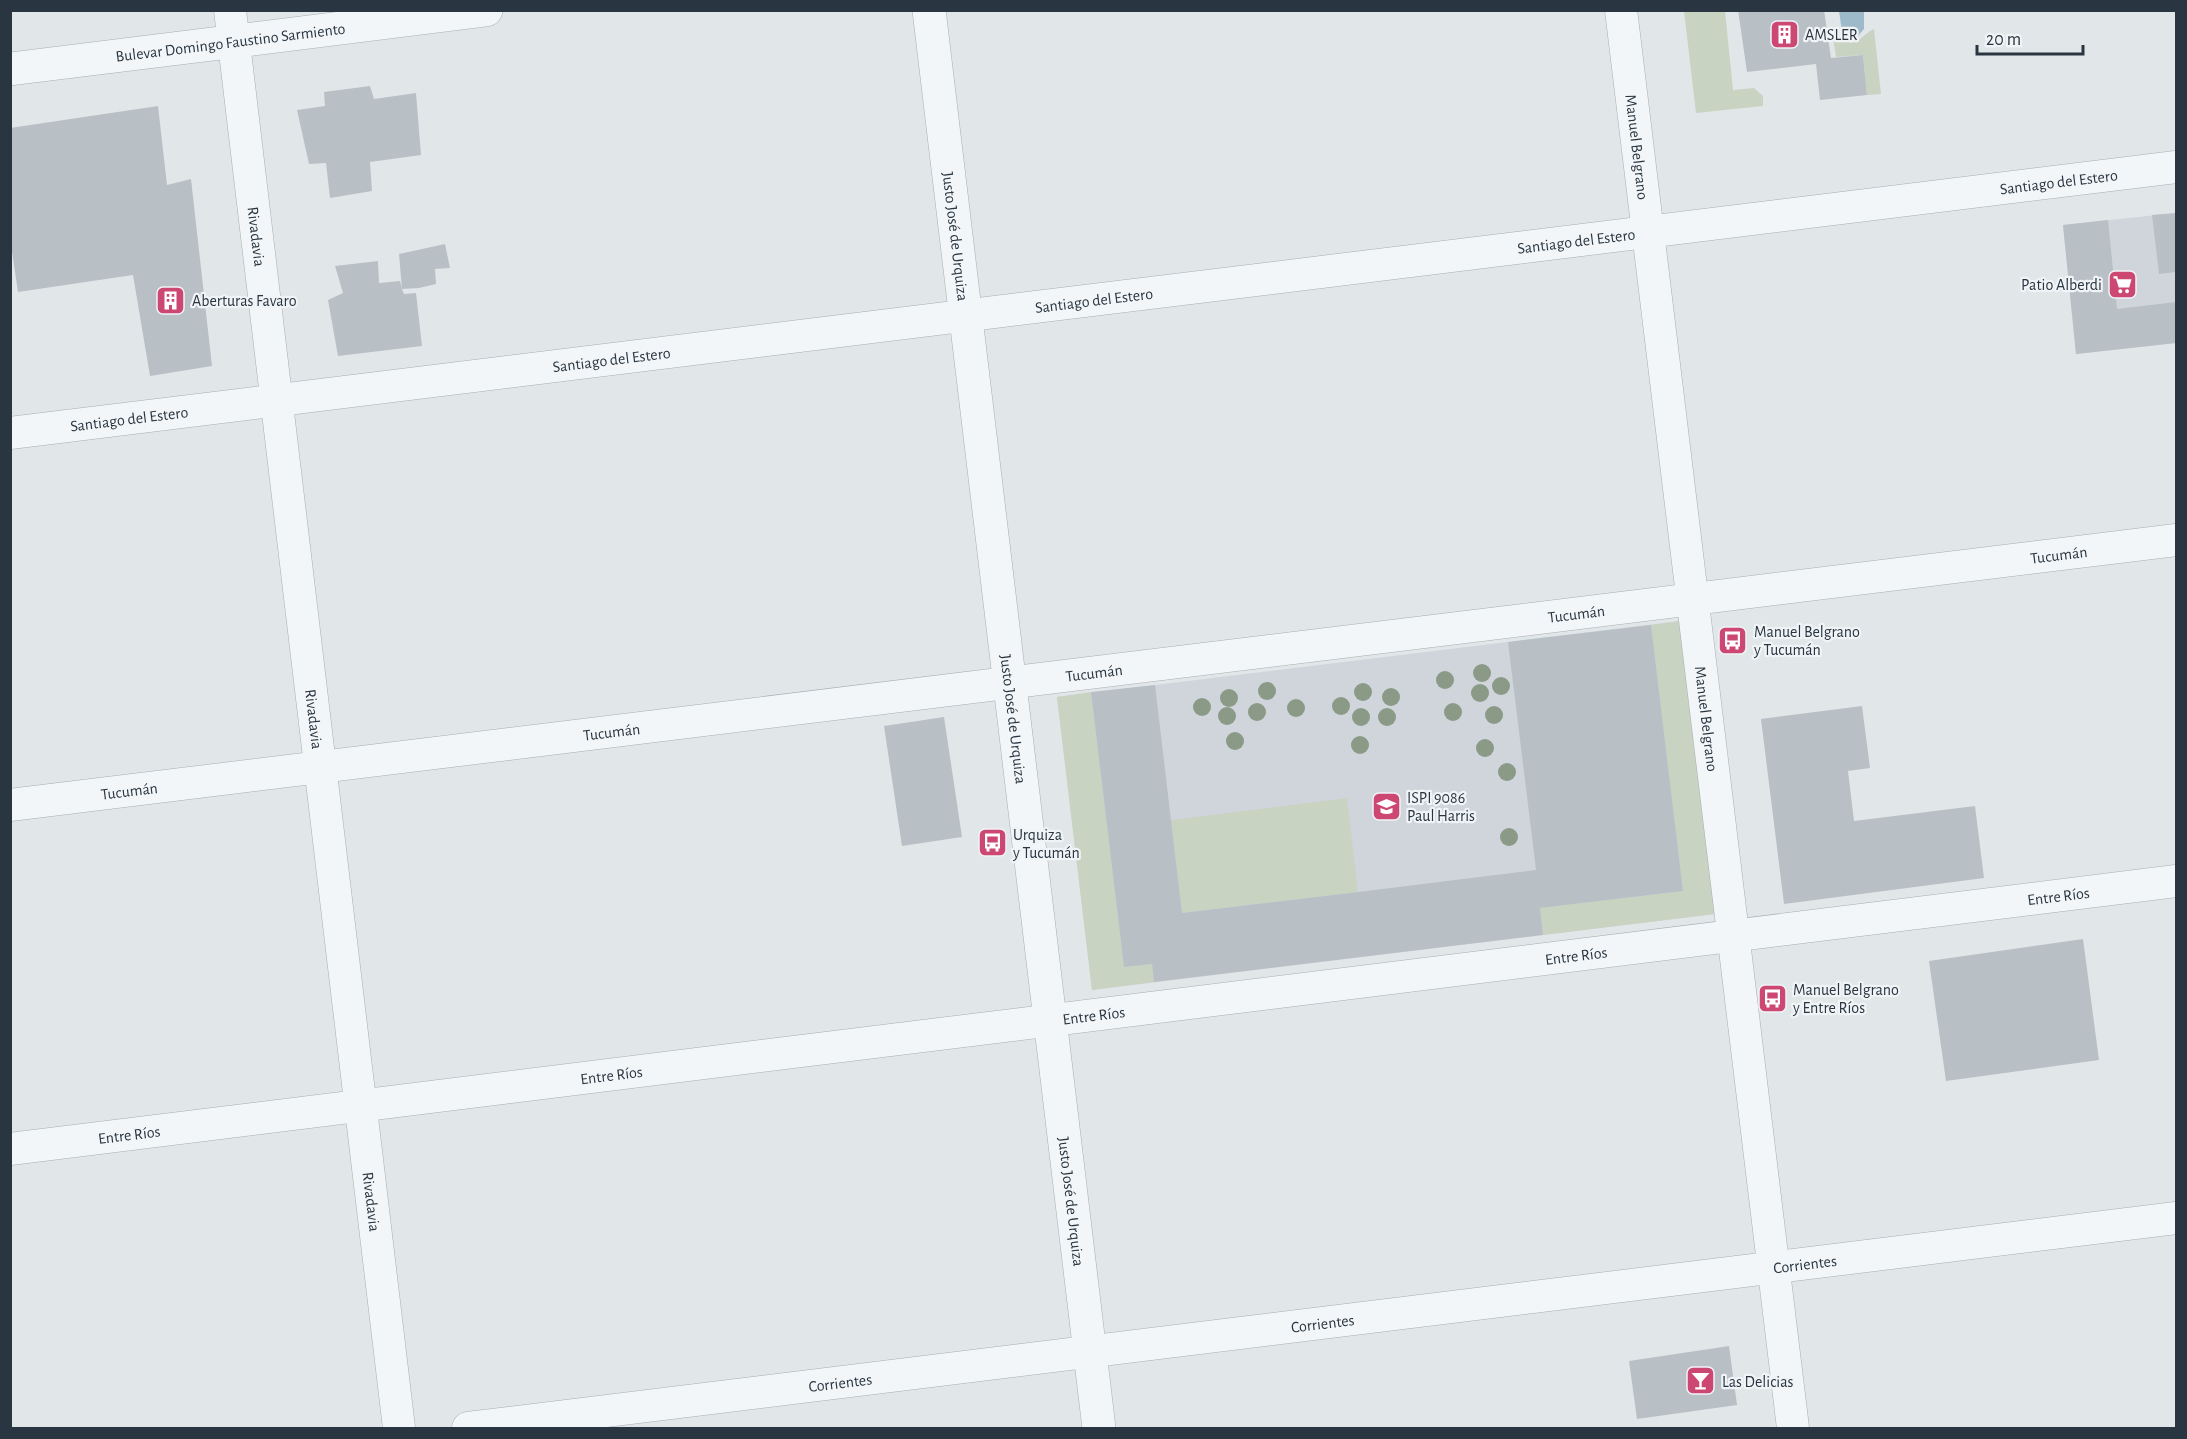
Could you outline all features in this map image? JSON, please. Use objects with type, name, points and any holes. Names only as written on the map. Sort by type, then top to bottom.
[{"type":"street","name":"Bulevar Domingo Faustino Sarmiento","points":[[10,69],[232,26],[486,10]]},
{"type":"street","name":"Justo José de Urquiza","points":[[929,10],[1099,1428]]},
{"type":"street","name":"Manuel Belgrano","points":[[1621,10],[1792,1428]]},
{"type":"street","name":"Rivadavia","points":[[232,26],[399,1428]]},
{"type":"street","name":"Santiago del Estero","points":[[10,433],[2176,167]]},
{"type":"street","name":"Tucumán","points":[[10,805],[2176,540]]},
{"type":"street","name":"Entre Ríos","points":[[10,1149],[2176,881]]},
{"type":"street","name":"Corrientes","points":[[468,1428],[2176,1218]]},
{"type":"shaded area","name":"Patio Alberdi","points":[[2176,213],[2176,343],[2076,354],[2063,225]]},
{"type":"shaded area","name":"ISPI 9086 Paul Harris","points":[[1680,621],[1715,914],[1092,990],[1057,697]]},
{"type":"green space","points":[[1684,11],[1725,11],[1733,90],[1754,88],[1763,96],[1763,106],[1696,113]]},
{"type":"green space","points":[[1874,29],[1881,94],[1867,95],[1863,55],[1836,57],[1833,37],[1839,36],[1845,41],[1853,42]]},
{"type":"green space","points":[[1680,621],[1715,914],[1543,935],[1540,908],[1683,891],[1651,625]]},
{"type":"green space","points":[[1091,692],[1124,967],[1152,964],[1154,982],[1092,990],[1057,697]]},
{"type":"green space","points":[[1347,798],[1358,892],[1182,913],[1171,820]]},
{"type":"water","points":[[1839,11],[1864,11],[1864,29],[1856,38],[1842,31]]},
{"type":"building","name":"AMSLER","points":[[1738,10],[1824,10],[1831,58],[1863,55],[1867,95],[1820,100],[1816,64],[1747,72]]},
{"type":"building","points":[[370,86],[374,99],[416,93],[421,155],[370,162],[372,191],[330,198],[326,163],[309,164],[297,110],[325,106],[324,92]]},
{"type":"building","points":[[158,106],[167,185],[191,179],[212,366],[150,376],[133,275],[18,292],[10,238],[10,128]]},
{"type":"building","points":[[2176,213],[2176,272],[2159,274],[2152,215]]},
{"type":"building","points":[[2108,220],[2117,309],[2176,302],[2176,343],[2076,354],[2063,225]]},
{"type":"building","points":[[445,244],[450,268],[435,269],[436,284],[402,289],[399,254]]},
{"type":"building","points":[[378,261],[379,283],[400,281],[404,294],[416,293],[422,346],[338,356],[328,300],[343,293],[335,266]]},
{"type":"building","points":[[1651,625],[1683,891],[1540,908],[1543,935],[1154,982],[1152,964],[1124,967],[1091,692],[1155,685],[1182,913],[1358,892],[1536,870],[1508,642]]},
{"type":"building","points":[[1862,706],[1870,768],[1848,771],[1854,821],[1975,806],[1984,878],[1784,904],[1761,719]]},
{"type":"building","points":[[944,717],[962,837],[902,846],[884,726]]},
{"type":"building","points":[[2083,939],[2099,1060],[1946,1081],[1929,961]]},
{"type":"building","name":"Las Delicias","points":[[1729,1346],[1737,1405],[1637,1419],[1629,1361]]},
{"type":"place","name":"AMSLER","points":[[1784,34]]},
{"type":"place","name":"Patio Alberdi","points":[[2123,284]]},
{"type":"place","name":"Aberturas Favaro","points":[[171,300]]},
{"type":"place","name":"Manuel Belgrano y Tucumán","points":[[1733,640]]},
{"type":"place","name":"ISPI 9086 Paul Harris","points":[[1386,806]]},
{"type":"place","name":"Urquiza y Tucumán","points":[[992,843]]},
{"type":"place","name":"Manuel Belgrano y Entre Ríos","points":[[1772,998]]},
{"type":"place","name":"Las Delicias","points":[[1701,1381]]}]
